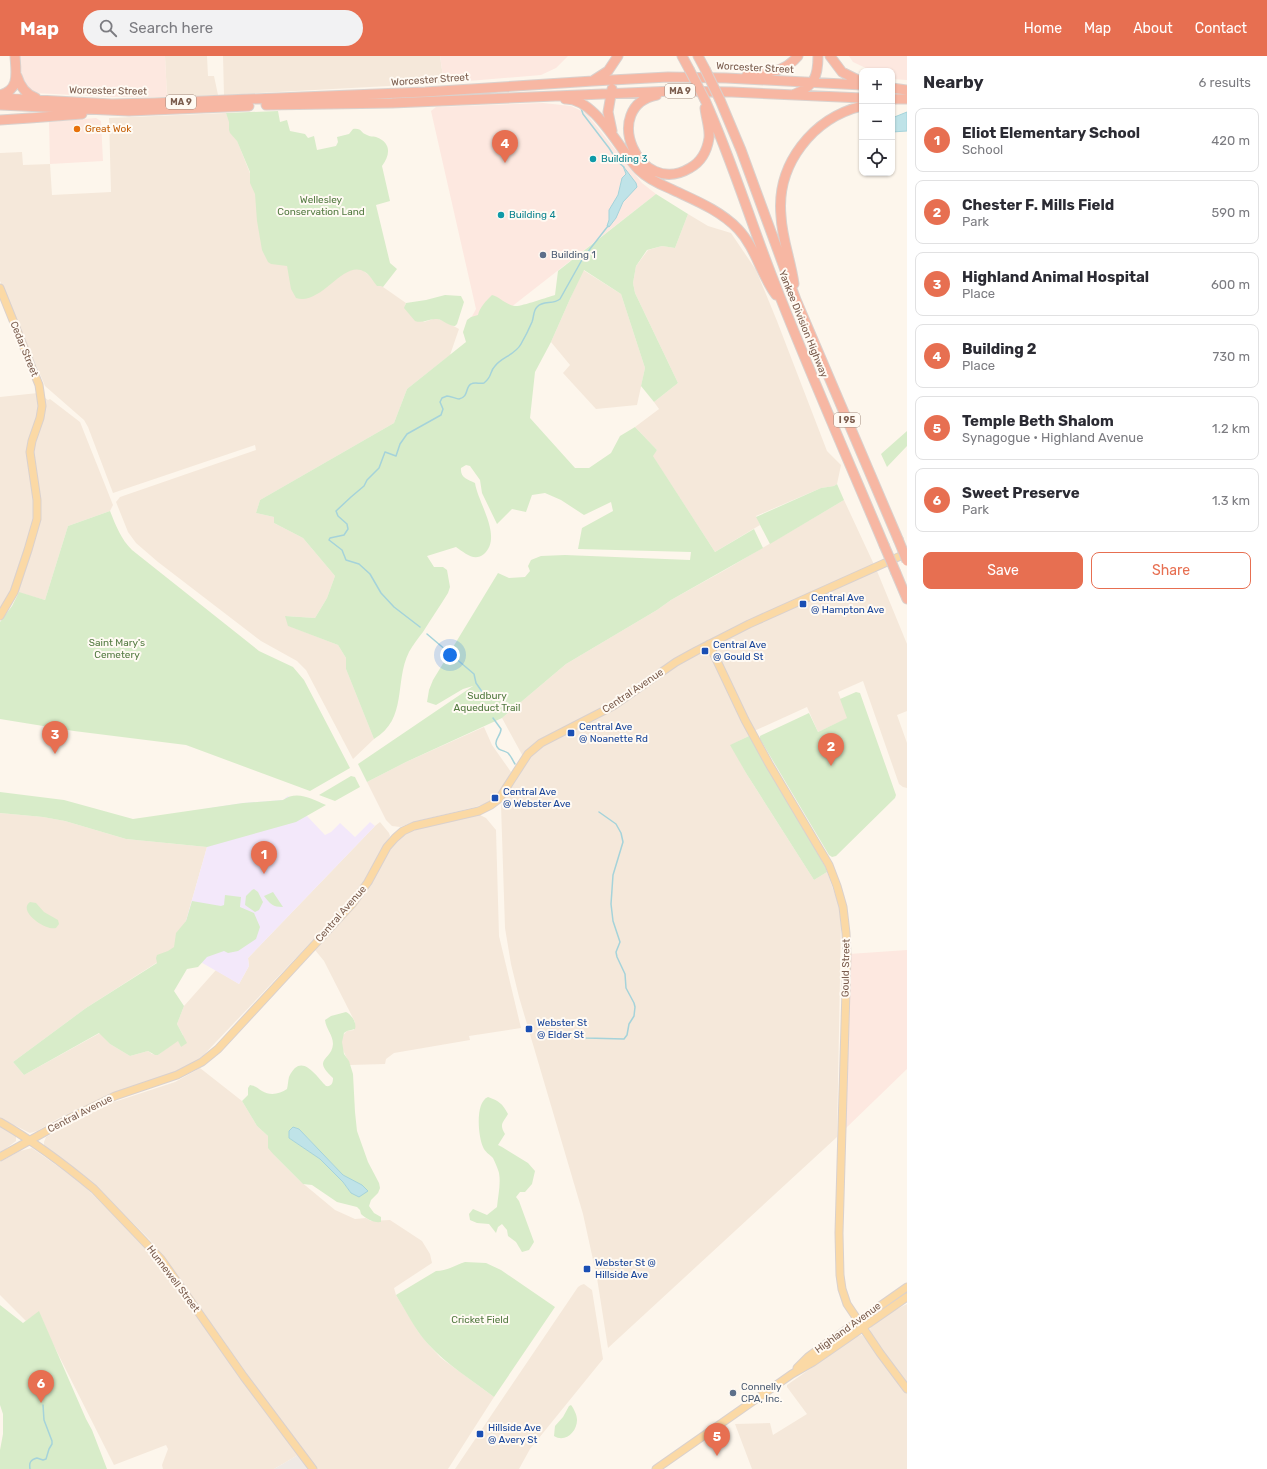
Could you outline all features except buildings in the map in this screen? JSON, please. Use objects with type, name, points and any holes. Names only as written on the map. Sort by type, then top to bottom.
[{"type":"highway","points":[[0,96],[13,88],[16,81],[15,56]]},
{"type":"highway","points":[[593,81],[608,71],[618,56]]},
{"type":"highway","name":"Yankee Division Highway","points":[[682,56],[705,100],[728,156],[783,306],[907,599]]},
{"type":"highway","name":"Yankee Division Highway","points":[[698,56],[720,100],[740,146],[796,300],[907,561]]},
{"type":"highway","points":[[703,56],[705,69]]},
{"type":"highway","points":[[729,78],[779,70],[789,65],[798,56]]},
{"type":"highway","points":[[793,95],[807,88],[813,82],[816,75],[818,56]]},
{"type":"highway","points":[[830,56],[835,65],[842,72],[859,80]]},
{"type":"highway","points":[[16,74],[21,86],[27,93],[33,97],[44,100]]},
{"type":"highway","name":"Worcester Street","points":[[0,96],[112,104],[149,104],[425,92],[672,77],[729,78],[859,85]]},
{"type":"highway","points":[[613,135],[608,114],[614,80]]},
{"type":"highway","points":[[672,91],[642,100],[634,109],[630,119],[630,138],[635,154],[644,165],[658,172],[670,174],[682,172],[702,158],[709,136],[705,100]]},
{"type":"highway","name":"Worcester Street","points":[[0,105],[105,110],[148,110],[273,105],[387,103],[672,91],[722,91],[859,98]]},
{"type":"highway","points":[[546,96],[571,99],[590,108],[613,135],[633,163],[648,177],[715,211],[736,227],[747,241],[768,285],[783,306]]},
{"type":"highway","points":[[895,99],[907,99]]},
{"type":"highway","points":[[796,300],[793,272],[784,241],[781,217],[780,201],[784,180],[796,153],[814,132],[833,117],[859,107]]},
{"type":"highway","points":[[0,120],[43,118],[92,113],[105,110]]},
{"type":"main road","name":"Cedar Street","points":[[0,288],[39,387],[41,397],[39,423],[32,441],[30,452],[37,500],[37,519],[14,592],[0,616]]},
{"type":"main road","name":"Central Avenue","points":[[0,1157],[70,1118],[116,1096],[166,1080],[202,1062],[218,1049],[239,1028],[353,903],[390,844],[397,835],[406,829],[479,811],[489,807],[499,799],[526,757],[538,745],[613,706],[681,659],[709,644],[749,624],[907,553]]},
{"type":"main road","name":"Gould Street","points":[[709,644],[769,764],[829,865],[843,907],[847,961],[839,1261],[841,1284],[845,1299],[862,1328],[907,1388]]},
{"type":"main road","name":"Hunnewell Street","points":[[0,1122],[31,1140],[94,1189],[152,1249],[312,1469]]},
{"type":"main road","name":"Highland Avenue","points":[[792,1374],[808,1357],[907,1287]]},
{"type":"main road","name":"Highland Avenue","points":[[656,1469],[792,1374],[907,1297]]},
{"type":"shaded area","points":[[20,56],[165,56],[167,97],[112,97],[35,93],[27,89],[22,77]]},
{"type":"shaded area","points":[[165,56],[207,56],[208,76],[214,76],[218,95],[167,97]]},
{"type":"shaded area","points":[[223,56],[440,56],[444,83],[224,95]]},
{"type":"shaded area","points":[[440,56],[568,56],[556,68],[541,75],[444,83]]},
{"type":"shaded area","points":[[849,56],[907,56],[907,80],[895,79],[895,68],[866,68],[853,62]]},
{"type":"shaded area","points":[[543,103],[571,106],[586,113],[642,183],[656,194],[470,339],[463,333],[476,309],[431,111],[436,107]]},
{"type":"shaded area","points":[[226,113],[293,281],[359,267],[383,287],[406,303],[405,305],[424,322],[438,319],[459,329],[450,355],[407,389],[394,423],[260,500],[256,513],[274,517],[274,523],[303,538],[335,576],[327,598],[315,618],[286,616],[289,626],[338,645],[346,658],[346,669],[374,739],[353,759],[306,670],[297,661],[261,641],[158,562],[136,543],[128,532],[116,502],[120,497],[256,450],[255,445],[113,493],[84,420],[45,386],[0,281],[0,153],[22,152],[23,165],[50,164],[52,195],[111,192],[109,118]]},
{"type":"shaded area","points":[[96,118],[101,121],[103,161],[50,164],[49,122]]},
{"type":"shaded area","points":[[688,214],[708,226],[731,233],[756,270],[827,451],[841,465],[837,484],[834,486],[821,488],[756,516],[760,525],[715,552],[652,455],[657,450],[635,427],[659,409],[654,402],[678,383],[635,293],[633,283],[636,266],[648,250],[662,246],[675,248]]},
{"type":"shaded area","points":[[583,270],[621,294],[645,368],[637,405],[596,409],[563,373],[570,365],[551,342]]},
{"type":"shaded area","points":[[38,393],[48,400],[50,399],[80,422],[113,505],[110,511],[68,526],[45,600],[13,591],[0,613],[0,397]]},
{"type":"shaded area","points":[[844,500],[877,571],[907,644],[907,711],[897,715],[907,743],[907,788],[899,784],[863,681],[838,692],[848,718],[818,732],[807,707],[754,731],[749,736],[731,745],[746,773],[814,880],[827,872],[839,906],[841,924],[837,1137],[608,1348],[597,1278],[583,1214],[519,997],[511,964],[505,928],[501,805],[526,762],[502,718],[566,664],[657,610],[671,600]]},
{"type":"shaded area","points":[[484,727],[492,745],[511,772],[504,789],[490,802],[475,807],[417,821],[400,827],[392,826],[386,820],[367,782],[406,762]]},
{"type":"shaded area","points":[[288,796],[325,835],[331,832],[340,823],[355,837],[370,822],[375,826],[248,958],[249,966],[239,984],[178,949],[207,847],[204,809],[243,803],[283,800]]},
{"type":"shaded area","points":[[0,813],[43,817],[65,821],[126,839],[207,847],[178,949],[86,1008],[13,1062],[24,1075],[100,1033],[110,1044],[130,1056],[148,1051],[152,1054],[158,1055],[178,1040],[181,1047],[183,1035],[177,1024],[184,1006],[216,970],[239,984],[249,966],[248,958],[375,826],[380,822],[390,836],[368,876],[349,902],[197,1062],[143,1085],[106,1096],[59,1118],[37,1131],[30,1133],[0,1118]]},
{"type":"shaded area","points":[[480,815],[486,818],[496,830],[499,936],[521,1028],[469,1036],[470,1040],[394,1053],[386,1059],[385,1064],[350,1065],[342,1048],[342,1036],[347,1031],[354,1030],[355,1022],[324,961],[315,950],[363,896],[398,839],[409,832],[432,825],[469,816]]},
{"type":"shaded area","points":[[907,950],[907,1069],[845,1129],[849,954]]},
{"type":"shaded area","points":[[200,1068],[242,1101],[257,1126],[268,1136],[274,1155],[300,1181],[335,1210],[355,1219],[366,1218],[371,1221],[390,1220],[422,1241],[430,1254],[432,1263],[394,1288],[396,1295],[419,1333],[441,1358],[494,1397],[448,1469],[314,1469],[181,1280],[150,1240],[84,1175],[44,1145],[46,1137],[111,1103],[175,1082]]},
{"type":"shaded area","points":[[0,1126],[16,1136],[16,1141],[0,1153]]},
{"type":"shaded area","points":[[32,1148],[80,1182],[159,1259],[298,1455],[274,1469],[163,1469],[162,1465],[168,1449],[166,1445],[114,1465],[52,1342],[39,1312],[26,1321],[0,1295],[0,1162],[20,1151]]},
{"type":"shaded area","points":[[584,1284],[592,1290],[603,1359],[530,1449],[519,1469],[455,1469],[578,1287]]},
{"type":"shaded area","points":[[907,1304],[907,1384],[871,1335],[870,1329],[885,1315]]},
{"type":"shaded area","points":[[862,1335],[907,1389],[907,1469],[752,1469],[735,1424],[770,1423],[773,1435],[807,1414],[787,1385],[857,1336]]},
{"type":"shaded area","points":[[298,1455],[308,1468],[307,1469],[274,1469]]},
{"type":"green space","name":"Wellesley Conservation Land","points":[[278,111],[280,122],[287,120],[290,131],[305,134],[308,138],[314,136],[317,150],[336,146],[338,142],[337,137],[349,134],[353,129],[358,129],[369,136],[376,137],[387,146],[387,158],[382,166],[390,201],[376,205],[390,263],[397,269],[383,287],[377,286],[367,273],[357,269],[349,271],[315,295],[306,299],[296,298],[291,289],[287,266],[271,264],[268,262],[262,250],[257,221],[255,194],[250,183],[250,172],[237,141],[230,133],[226,113]]},
{"type":"green space","name":"Sudbury Aqueduct Trail","points":[[656,194],[688,214],[675,248],[662,246],[647,250],[636,266],[633,283],[635,293],[678,383],[654,402],[641,386],[645,368],[621,294],[584,270],[551,342],[535,372],[530,418],[575,468],[589,468],[611,453],[620,436],[635,427],[657,450],[653,456],[715,552],[754,529],[763,548],[671,600],[657,610],[566,664],[502,718],[406,762],[367,782],[358,764],[473,686],[463,689],[436,705],[427,702],[429,690],[433,680],[498,573],[509,578],[525,577],[530,571],[528,566],[531,560],[541,556],[565,555],[690,560],[691,552],[578,549],[582,528],[613,511],[611,502],[584,515],[561,500],[545,493],[532,495],[526,512],[512,509],[497,524],[482,493],[480,480],[470,466],[466,465],[461,468],[461,471],[465,478],[475,483],[490,529],[491,539],[489,547],[484,554],[477,557],[470,556],[456,547],[427,556],[434,567],[443,567],[447,570],[450,587],[445,598],[409,652],[402,675],[399,699],[392,721],[385,731],[374,739],[346,669],[346,658],[338,645],[288,626],[285,616],[315,618],[327,598],[335,576],[303,538],[274,523],[274,517],[256,513],[260,500],[394,423],[407,389],[466,342],[463,332],[467,320],[478,315],[485,302],[492,295],[509,304],[518,306],[555,295],[558,271]]},
{"type":"green space","points":[[445,295],[461,296],[464,302],[455,326],[437,319],[421,322],[415,321],[404,308],[406,303]]},
{"type":"green space","points":[[907,431],[907,446],[887,467],[881,454]]},
{"type":"green space","points":[[837,484],[844,500],[770,544],[756,517],[821,488],[834,486]]},
{"type":"green space","name":"Saint Mary's Cemetery","points":[[110,511],[122,537],[132,550],[259,651],[293,667],[304,680],[350,768],[310,791],[186,745],[74,731],[0,719],[0,622],[12,606],[19,592],[45,600],[68,526]]},
{"type":"green space","points":[[856,692],[860,693],[896,795],[895,798],[836,856],[832,857],[829,855],[760,739],[760,736],[809,713],[818,732],[847,718],[840,699]]},
{"type":"green space","points":[[749,736],[826,868],[827,872],[814,880],[746,773],[730,745]]},
{"type":"green space","points":[[351,776],[355,777],[360,787],[335,801],[319,795]]},
{"type":"green space","points":[[0,792],[64,800],[133,819],[243,803],[283,800],[294,796],[304,796],[326,805],[296,822],[207,847],[126,839],[65,821],[43,817],[0,813]]},
{"type":"green space","points":[[254,889],[258,892],[263,902],[259,910],[255,912],[245,905],[246,896]]},
{"type":"green space","points":[[273,892],[283,907],[272,904],[264,896]]},
{"type":"green space","points":[[225,895],[241,897],[240,907],[254,913],[260,927],[256,939],[238,951],[228,953],[224,951],[207,957],[198,967],[187,969],[174,991],[184,1006],[177,1024],[187,1043],[181,1047],[178,1041],[158,1055],[148,1051],[130,1056],[110,1044],[99,1033],[24,1075],[13,1062],[86,1008],[157,963],[157,955],[174,947],[176,933],[186,921],[192,901],[221,906],[224,905]]},
{"type":"green space","points":[[30,902],[36,903],[44,912],[58,920],[59,924],[56,928],[51,928],[34,920],[27,910],[27,906]]},
{"type":"green space","points":[[346,1012],[355,1022],[355,1029],[344,1033],[342,1042],[344,1054],[349,1061],[353,1074],[357,1131],[368,1162],[380,1188],[378,1193],[371,1200],[369,1206],[374,1213],[381,1217],[381,1222],[375,1222],[366,1218],[361,1214],[357,1207],[337,1202],[312,1185],[303,1184],[268,1148],[268,1136],[257,1126],[242,1101],[248,1095],[248,1088],[250,1085],[268,1094],[275,1094],[284,1091],[287,1089],[289,1077],[298,1066],[308,1068],[326,1086],[331,1085],[333,1078],[324,1067],[323,1063],[332,1050],[332,1038],[325,1020],[331,1016]],"holes":[[[293,1127],[299,1129],[343,1175],[351,1180],[351,1193],[343,1182],[320,1159],[289,1138],[289,1131]]]},
{"type":"green space","points":[[488,1097],[500,1103],[508,1114],[502,1126],[505,1134],[498,1145],[528,1163],[535,1171],[532,1184],[525,1192],[520,1192],[516,1197],[519,1201],[534,1242],[529,1250],[522,1252],[516,1242],[508,1236],[507,1230],[502,1224],[498,1227],[496,1233],[489,1224],[477,1223],[470,1220],[469,1214],[473,1209],[487,1215],[497,1207],[500,1177],[493,1158],[483,1147],[479,1128],[479,1112],[481,1105]]},
{"type":"green space","name":"Cricket Field","points":[[465,1262],[486,1263],[501,1270],[555,1307],[494,1397],[451,1366],[435,1352],[423,1339],[396,1295],[436,1271],[447,1269]]},
{"type":"green space","points":[[0,1305],[23,1323],[39,1311],[92,1430],[107,1469],[0,1469],[3,1414],[0,1405]]},
{"type":"green space","points":[[571,1405],[577,1418],[575,1429],[570,1435],[558,1438],[554,1436],[555,1426]]},
{"type":"water","points":[[907,112],[907,131],[895,132],[895,117]]},
{"type":"water","points":[[623,166],[636,183],[637,187],[623,202],[616,218],[609,227],[607,226],[609,220],[609,210],[618,195],[622,178],[626,174]]},
{"type":"water","points":[[293,1127],[299,1129],[343,1175],[362,1185],[368,1191],[359,1197],[351,1193],[343,1182],[320,1159],[289,1138],[289,1131]]},
{"type":"waterway","points":[[581,108],[583,114],[618,162],[624,167]]},
{"type":"waterway","points":[[420,627],[394,607],[381,593],[370,574],[359,564],[346,560],[342,550],[329,540],[330,538],[344,535],[348,529],[347,524],[338,516],[336,511],[364,486],[367,480],[379,468],[385,452],[396,456],[400,444],[407,434],[441,415],[443,409],[440,402],[442,398],[447,396],[458,399],[462,398],[466,394],[469,385],[474,383],[484,383],[489,378],[493,368],[501,360],[518,348],[531,325],[536,309],[539,305],[554,302],[560,299],[583,258],[608,226]]},
{"type":"waterway","points":[[427,634],[474,674],[476,683],[485,696]]},
{"type":"waterway","points":[[493,718],[501,729],[496,740],[496,744],[499,749],[508,753],[515,764]]},
{"type":"waterway","points":[[580,1035],[586,1038],[624,1039],[627,1035],[629,1024],[634,1016],[635,1007],[626,988],[625,974],[617,957],[616,952],[620,942],[613,921],[611,904],[613,875],[623,842],[621,833],[616,824],[599,812]]},
{"type":"waterway","points":[[30,1469],[31,1461],[37,1458],[43,1460],[46,1459],[52,1444],[44,1420],[43,1405]]},
{"type":"place","name":"Great Wok","points":[[77,129]]},
{"type":"place","name":"Building 3","points":[[593,159]]},
{"type":"place","name":"Building 2","points":[[505,163]]},
{"type":"place","name":"Building 4","points":[[501,215]]},
{"type":"place","name":"Building 1","points":[[543,255]]},
{"type":"place","name":"Central Ave @ Hampton Ave","points":[[803,604]]},
{"type":"place","name":"Central Ave @ Gould St","points":[[705,651]]},
{"type":"place","name":"Central Ave @ Noanette Rd","points":[[571,733]]},
{"type":"place","name":"Highland Animal Hospital","points":[[55,754]]},
{"type":"place","name":"Chester F. Mills Field","points":[[831,766]]},
{"type":"place","name":"Central Ave @ Webster Ave","points":[[495,798]]},
{"type":"place","name":"Eliot Elementary School","points":[[264,874]]},
{"type":"place","name":"Webster St @ Elder St","points":[[529,1029]]},
{"type":"place","name":"Webster St @ Hillside Ave","points":[[587,1269]]},
{"type":"place","name":"Connelly CPA, Inc.","points":[[733,1393]]},
{"type":"place","name":"Sweet Preserve","points":[[41,1403]]},
{"type":"place","name":"Hillside Ave @ Avery St","points":[[480,1434]]},
{"type":"place","name":"Temple Beth Shalom","points":[[717,1456]]}]
